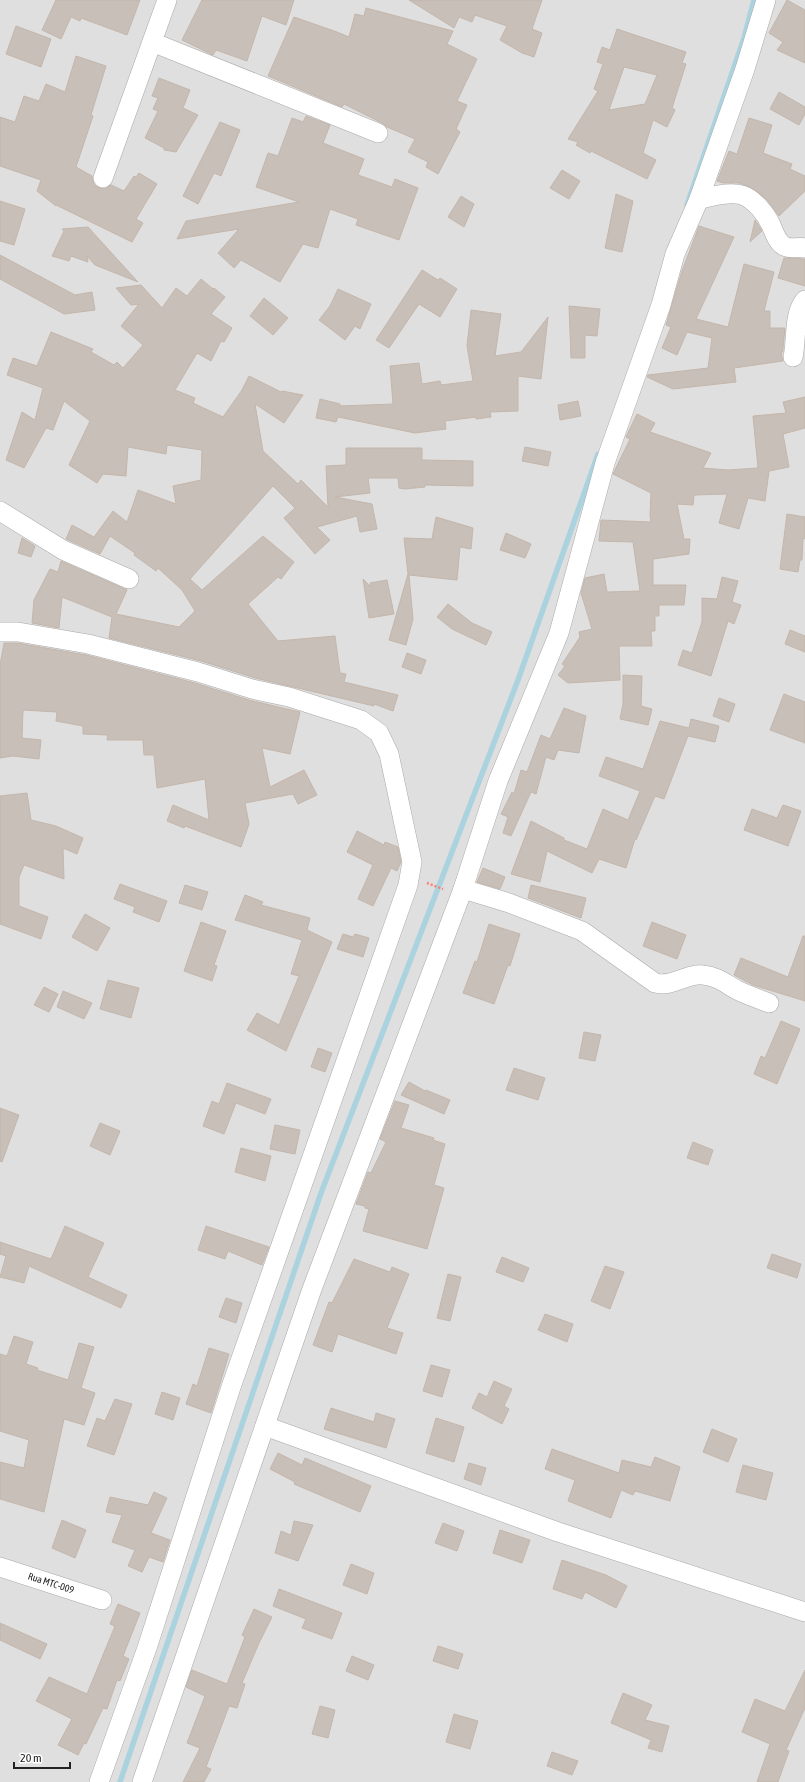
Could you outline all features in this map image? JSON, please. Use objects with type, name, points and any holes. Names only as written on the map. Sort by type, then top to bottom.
[{"type":"street","points":[[103,178],[167,0]]},
{"type":"street","points":[[142,1782],[349,1190],[456,890],[498,781],[559,632],[605,463],[661,305],[675,254],[698,199],[745,69],[766,0]]},
{"type":"street","points":[[152,42],[378,133]]},
{"type":"street","points":[[698,199],[741,194],[762,210],[778,240],[783,246],[805,248]]},
{"type":"street","points":[[793,358],[798,314],[800,305],[805,300]]},
{"type":"street","points":[[0,511],[64,550],[129,579]]},
{"type":"street","points":[[0,632],[18,632],[95,646],[198,672],[252,689],[296,698],[361,720],[379,733],[389,754],[412,862],[408,885],[231,1388],[147,1648],[99,1782]]},
{"type":"street","points":[[456,890],[509,903],[582,931],[655,983],[662,984],[702,974],[715,978],[737,990],[769,1003]]},
{"type":"street","points":[[266,1426],[558,1532],[805,1612]]},
{"type":"street","name":"Rua MTC-009","points":[[0,1566],[102,1600]]},
{"type":"path","points":[[424,882],[456,890]]},
{"type":"shaded area","points":[[0,0],[805,0],[805,1782],[0,1782]]},
{"type":"building","points":[[56,0],[140,0],[127,35],[81,18],[80,21],[71,17],[61,39],[42,30]]},
{"type":"building","points":[[202,0],[294,0],[286,25],[262,16],[247,61],[216,50],[213,55],[182,40]]},
{"type":"building","points":[[409,0],[542,0],[532,29],[542,33],[534,57],[522,53],[500,40],[507,26],[475,15],[472,22],[459,17],[454,28]]},
{"type":"building","points":[[787,0],[805,10],[805,63],[777,50],[783,42],[769,33]]},
{"type":"building","points":[[366,8],[453,31],[447,44],[477,59],[457,101],[467,105],[456,129],[460,132],[438,174],[426,167],[428,162],[408,152],[415,139],[387,127],[344,104],[342,107],[268,76],[294,17],[349,37],[355,14],[364,16]]},
{"type":"building","points":[[16,26],[51,39],[41,67],[6,54]]},
{"type":"building","points":[[617,29],[686,52],[682,63],[686,64],[672,108],[675,110],[667,127],[653,120],[643,153],[656,160],[647,179],[591,151],[590,153],[576,145],[578,142],[568,139],[598,91],[594,89],[603,64],[597,62],[602,47],[610,50]],"holes":[[[624,67],[657,75],[645,104],[609,110]]]},
{"type":"building","points":[[76,56],[106,66],[91,115],[93,116],[76,167],[92,176],[94,185],[100,188],[105,189],[111,185],[124,191],[134,176],[136,177],[139,173],[157,184],[136,219],[143,223],[132,242],[56,206],[37,191],[41,180],[0,166],[0,117],[15,122],[24,96],[39,101],[46,84],[65,92]]},
{"type":"building","points":[[159,78],[190,90],[183,108],[198,115],[176,152],[164,150],[164,148],[145,138],[158,111],[153,109],[158,98],[152,96]]},
{"type":"building","points":[[779,92],[805,107],[805,114],[799,125],[770,109]]},
{"type":"building","points":[[306,116],[330,125],[323,143],[364,159],[358,175],[392,187],[395,179],[418,188],[399,240],[356,225],[358,219],[330,209],[318,248],[303,244],[280,282],[241,260],[234,268],[218,253],[239,229],[177,239],[186,221],[299,202],[256,187],[268,153],[278,156],[292,118],[303,122]]},
{"type":"building","points":[[749,118],[772,125],[763,153],[792,164],[790,169],[805,176],[805,191],[779,216],[767,200],[752,188],[739,183],[723,183],[717,181],[729,151],[737,154]]},
{"type":"building","points":[[220,122],[240,130],[221,176],[214,173],[198,204],[183,196]]},
{"type":"building","points":[[562,170],[580,181],[569,199],[550,188]]},
{"type":"building","points":[[616,194],[633,201],[622,252],[605,248]]},
{"type":"building","points":[[461,196],[474,204],[464,227],[448,217]]},
{"type":"building","points":[[0,201],[25,209],[14,245],[0,241]]},
{"type":"building","points":[[755,220],[762,231],[750,242]]},
{"type":"building","points":[[699,226],[734,237],[696,319],[728,327],[744,264],[774,272],[764,311],[770,311],[770,328],[785,328],[783,352],[781,352],[783,361],[734,368],[736,382],[673,389],[647,377],[648,375],[708,368],[712,338],[687,332],[677,355],[662,348],[671,327],[666,325],[682,271]]},
{"type":"building","points":[[88,227],[138,282],[95,265],[87,256],[88,262],[71,256],[69,261],[52,256],[64,231],[62,229]]},
{"type":"building","points":[[0,255],[75,295],[92,292],[95,310],[64,314],[0,279]]},
{"type":"building","points":[[784,258],[805,259],[805,286],[778,278]]},
{"type":"building","points":[[422,270],[438,280],[440,278],[457,289],[440,317],[419,304],[389,348],[376,340]]},
{"type":"building","points":[[201,279],[225,297],[211,314],[232,328],[224,342],[221,341],[211,361],[197,353],[175,390],[195,398],[193,403],[223,417],[242,390],[249,376],[281,392],[303,395],[284,423],[255,404],[263,451],[298,484],[301,480],[328,507],[326,466],[346,465],[346,448],[422,448],[422,460],[473,461],[473,486],[425,485],[425,487],[405,489],[399,488],[398,478],[368,478],[370,493],[335,497],[372,504],[377,529],[360,532],[357,516],[317,527],[330,540],[315,554],[284,518],[295,508],[273,486],[190,579],[202,590],[263,536],[294,562],[281,579],[278,577],[248,604],[278,641],[335,636],[340,673],[346,674],[344,682],[398,695],[393,711],[374,704],[374,706],[255,678],[201,661],[109,638],[112,617],[62,597],[59,628],[32,623],[34,600],[50,569],[58,572],[61,561],[127,590],[116,614],[179,627],[195,611],[182,590],[158,568],[156,571],[134,555],[135,553],[110,536],[100,554],[66,539],[72,525],[94,537],[113,511],[127,522],[138,490],[176,504],[173,486],[201,480],[202,450],[167,445],[166,454],[128,447],[126,476],[103,474],[97,483],[69,465],[90,421],[64,401],[53,430],[46,428],[24,468],[6,460],[22,412],[35,420],[43,388],[7,375],[13,358],[37,366],[51,332],[93,349],[91,352],[114,365],[117,362],[123,368],[143,345],[121,326],[139,304],[131,305],[116,288],[141,285],[162,308],[176,288],[187,296]]},
{"type":"building","points":[[338,289],[371,304],[360,329],[355,326],[345,340],[319,320],[330,306]]},
{"type":"building","points":[[264,298],[288,318],[273,335],[250,316]]},
{"type":"building","points":[[569,306],[600,309],[597,336],[585,335],[585,358],[571,358]]},
{"type":"building","points":[[471,310],[501,314],[495,356],[521,352],[548,317],[541,379],[518,376],[518,411],[490,412],[491,417],[476,419],[476,417],[445,421],[446,429],[415,433],[338,417],[336,422],[316,418],[320,399],[340,404],[340,406],[393,404],[390,366],[419,363],[422,384],[440,381],[441,385],[473,381],[467,346]]},
{"type":"building","points":[[805,397],[805,428],[783,434],[789,467],[769,471],[765,501],[748,498],[739,529],[719,523],[727,494],[694,495],[693,505],[677,504],[684,539],[690,539],[689,554],[653,559],[653,585],[686,585],[684,605],[659,605],[659,616],[655,616],[655,631],[651,631],[652,646],[619,646],[620,680],[568,683],[558,675],[565,666],[562,664],[580,637],[579,632],[592,629],[581,593],[585,578],[604,574],[607,592],[640,591],[633,542],[599,541],[601,520],[651,522],[651,493],[613,474],[630,439],[626,437],[637,414],[655,423],[650,432],[711,453],[703,468],[728,470],[758,468],[753,416],[786,413],[783,402]]},
{"type":"building","points":[[578,401],[581,416],[560,420],[558,405]]},
{"type":"building","points":[[525,447],[551,452],[548,466],[522,461]]},
{"type":"building","points":[[787,514],[805,517],[805,539],[803,538],[802,560],[800,560],[798,572],[780,569]]},
{"type":"building","points":[[436,517],[473,528],[471,549],[460,547],[457,580],[409,575],[413,619],[406,645],[389,640],[408,574],[404,538],[432,539]]},
{"type":"building","points":[[506,533],[531,544],[525,558],[500,550]]},
{"type":"building","points":[[22,538],[35,546],[31,557],[18,553]]},
{"type":"building","points":[[722,577],[738,581],[732,602],[741,605],[734,624],[728,621],[711,676],[678,665],[683,650],[692,653],[702,622],[702,598],[717,599]]},
{"type":"building","points":[[363,579],[371,587],[370,583],[387,580],[394,614],[369,618]]},
{"type":"building","points":[[448,604],[472,623],[492,632],[486,645],[452,629],[437,617]]},
{"type":"building","points":[[790,630],[805,636],[805,652],[785,644]]},
{"type":"building","points":[[4,643],[17,643],[86,655],[195,683],[249,700],[300,712],[290,754],[262,748],[270,787],[304,770],[317,795],[298,804],[293,794],[245,803],[249,824],[241,847],[185,826],[184,828],[167,821],[173,805],[209,820],[205,779],[157,788],[154,755],[144,755],[143,740],[107,740],[108,735],[83,734],[83,726],[56,721],[57,712],[23,710],[22,738],[41,740],[39,759],[13,756],[0,758],[0,665]]},
{"type":"building","points":[[407,653],[426,660],[421,674],[402,667]]},
{"type":"building","points":[[623,675],[642,676],[641,706],[652,709],[648,725],[620,719],[623,704]]},
{"type":"building","points":[[784,694],[805,702],[805,743],[770,730]]},
{"type":"building","points":[[719,698],[735,704],[729,722],[713,716]]},
{"type":"building","points":[[564,708],[586,716],[579,753],[558,750],[554,760],[546,757],[536,794],[531,792],[511,836],[503,833],[508,817],[501,814],[512,792],[514,794],[521,770],[527,772],[541,735],[550,739]]},
{"type":"building","points":[[691,719],[719,726],[715,742],[688,736],[664,799],[655,796],[636,840],[635,839],[626,868],[599,859],[592,873],[547,851],[540,882],[511,874],[531,821],[564,838],[564,840],[587,849],[603,809],[628,820],[640,791],[599,776],[606,757],[643,769],[660,721],[689,728]]},
{"type":"building","points":[[27,793],[31,820],[56,826],[83,838],[77,854],[63,848],[64,879],[24,865],[19,877],[19,906],[48,917],[41,939],[0,924],[0,796]]},
{"type":"building","points":[[783,805],[801,811],[788,846],[744,830],[752,809],[777,818]]},
{"type":"building","points":[[357,831],[384,845],[385,842],[398,847],[401,862],[397,871],[391,868],[373,906],[358,899],[373,865],[347,852]]},
{"type":"building","points":[[483,868],[505,877],[500,889],[477,882]]},
{"type":"building","points":[[120,884],[167,901],[159,922],[133,912],[135,907],[114,899]]},
{"type":"building","points":[[185,885],[208,892],[202,910],[179,903]]},
{"type":"building","points":[[531,885],[586,898],[581,918],[528,898]]},
{"type":"building","points":[[245,895],[263,902],[261,905],[310,918],[307,930],[332,942],[286,1051],[247,1030],[257,1013],[279,1025],[299,976],[291,974],[302,940],[235,920]]},
{"type":"building","points":[[85,914],[110,928],[97,951],[72,937]]},
{"type":"building","points":[[201,922],[226,931],[214,965],[217,966],[212,981],[184,971]]},
{"type":"building","points":[[652,922],[686,935],[677,959],[643,946]]},
{"type":"building","points":[[489,924],[520,934],[510,966],[508,965],[494,1004],[463,993],[475,961],[477,962]]},
{"type":"building","points":[[343,934],[353,937],[355,934],[369,938],[363,957],[337,949]]},
{"type":"building","points":[[803,936],[805,936],[805,1001],[753,985],[734,975],[741,958],[788,977]]},
{"type":"building","points":[[108,980],[139,988],[131,1018],[100,1009]]},
{"type":"building","points":[[44,987],[58,994],[49,1012],[34,1005]]},
{"type":"building","points":[[63,991],[92,1003],[84,1019],[57,1007]]},
{"type":"building","points":[[781,1021],[800,1029],[777,1084],[754,1074],[761,1056],[765,1058]]},
{"type":"building","points":[[584,1032],[601,1035],[595,1061],[579,1058]]},
{"type":"building","points":[[318,1048],[332,1053],[325,1072],[311,1067]]},
{"type":"building","points":[[514,1068],[545,1078],[538,1100],[506,1090]]},
{"type":"building","points":[[409,1082],[425,1091],[426,1090],[450,1100],[444,1114],[401,1095]]},
{"type":"building","points":[[227,1083],[271,1099],[265,1114],[236,1103],[224,1134],[203,1126],[212,1101],[219,1104]]},
{"type":"building","points":[[395,1101],[409,1105],[401,1128],[434,1138],[433,1140],[445,1144],[434,1185],[444,1188],[427,1249],[363,1231],[369,1209],[365,1208],[365,1206],[356,1204],[368,1172],[371,1173],[386,1142],[380,1139]]},
{"type":"building","points":[[0,1108],[19,1115],[2,1162],[0,1161]]},
{"type":"building","points":[[100,1123],[120,1131],[110,1155],[90,1146]]},
{"type":"building","points":[[275,1125],[300,1130],[295,1154],[270,1149]]},
{"type":"building","points":[[693,1142],[713,1150],[708,1165],[687,1158]]},
{"type":"building","points":[[241,1148],[271,1156],[265,1181],[235,1172]]},
{"type":"building","points":[[65,1226],[104,1243],[88,1277],[127,1295],[121,1308],[29,1266],[24,1283],[0,1277],[6,1256],[0,1254],[0,1242],[51,1259]]},
{"type":"building","points":[[206,1226],[269,1247],[262,1265],[228,1251],[225,1259],[198,1250]]},
{"type":"building","points":[[772,1254],[801,1264],[797,1278],[767,1268]]},
{"type":"building","points":[[502,1257],[529,1268],[523,1282],[496,1272]]},
{"type":"building","points":[[354,1259],[390,1272],[392,1267],[409,1274],[387,1328],[403,1333],[396,1354],[338,1334],[332,1352],[313,1345],[329,1302],[332,1303]]},
{"type":"building","points":[[605,1266],[624,1272],[610,1309],[591,1301]]},
{"type":"building","points":[[448,1274],[461,1277],[450,1321],[437,1318]]},
{"type":"building","points":[[226,1298],[242,1303],[236,1323],[219,1317]]},
{"type":"building","points":[[545,1314],[573,1324],[567,1342],[538,1330]]},
{"type":"building","points":[[14,1336],[33,1342],[26,1364],[38,1368],[37,1370],[68,1380],[79,1343],[94,1347],[81,1388],[95,1393],[84,1425],[64,1419],[44,1512],[0,1499],[0,1462],[24,1468],[29,1440],[0,1431],[0,1354],[7,1356]]},
{"type":"building","points":[[209,1348],[229,1354],[211,1413],[186,1404],[193,1384],[197,1386]]},
{"type":"building","points":[[431,1365],[450,1370],[442,1397],[423,1391]]},
{"type":"building","points":[[494,1381],[512,1389],[504,1406],[509,1409],[502,1424],[472,1408],[479,1393],[487,1397]]},
{"type":"building","points":[[162,1392],[180,1398],[173,1420],[155,1414]]},
{"type":"building","points":[[115,1399],[132,1404],[114,1455],[87,1446],[97,1418],[105,1421]]},
{"type":"building","points":[[331,1408],[374,1422],[376,1413],[395,1419],[386,1448],[324,1429]]},
{"type":"building","points":[[436,1418],[464,1427],[454,1462],[426,1453]]},
{"type":"building","points":[[712,1429],[737,1439],[728,1462],[703,1452]]},
{"type":"building","points":[[552,1449],[619,1473],[622,1460],[651,1467],[655,1457],[680,1467],[670,1501],[635,1491],[633,1495],[621,1490],[611,1518],[568,1501],[575,1480],[545,1469]]},
{"type":"building","points":[[278,1453],[302,1465],[305,1458],[371,1486],[360,1512],[294,1484],[295,1482],[270,1469]]},
{"type":"building","points":[[469,1463],[486,1468],[481,1485],[464,1479]]},
{"type":"building","points":[[743,1465],[773,1473],[766,1500],[736,1492]]},
{"type":"building","points":[[154,1492],[167,1498],[151,1533],[170,1540],[163,1562],[149,1557],[142,1572],[128,1566],[135,1550],[112,1542],[122,1515],[106,1512],[110,1497],[148,1505]]},
{"type":"building","points":[[62,1520],[86,1530],[75,1558],[52,1548]]},
{"type":"building","points":[[294,1521],[313,1525],[298,1561],[275,1553],[281,1531],[291,1535]]},
{"type":"building","points":[[443,1523],[464,1531],[457,1551],[435,1543]]},
{"type":"building","points":[[500,1530],[530,1540],[522,1563],[493,1553]]},
{"type":"building","points":[[562,1560],[606,1575],[627,1586],[616,1608],[585,1592],[582,1599],[553,1589]]},
{"type":"building","points":[[351,1564],[374,1573],[367,1594],[343,1585]]},
{"type":"building","points":[[279,1589],[342,1613],[332,1639],[302,1628],[306,1619],[273,1606]]},
{"type":"building","points":[[118,1604],[140,1613],[123,1656],[129,1659],[120,1681],[117,1680],[107,1709],[103,1708],[86,1744],[84,1743],[78,1755],[58,1745],[72,1719],[36,1701],[49,1677],[87,1694],[115,1626],[110,1624]]},
{"type":"building","points":[[254,1609],[272,1617],[242,1683],[245,1684],[237,1708],[229,1706],[206,1767],[211,1769],[204,1782],[183,1782],[200,1748],[187,1743],[205,1696],[186,1687],[192,1670],[227,1684],[245,1637],[242,1635]]},
{"type":"building","points":[[0,1623],[47,1644],[40,1659],[0,1640]]},
{"type":"building","points":[[438,1646],[463,1654],[458,1669],[433,1661]]},
{"type":"building","points":[[352,1656],[374,1665],[368,1680],[346,1671]]},
{"type":"building","points":[[805,1670],[805,1708],[786,1750],[789,1751],[778,1782],[757,1782],[770,1744],[742,1732],[755,1699],[785,1711]]},
{"type":"building","points":[[623,1693],[652,1705],[645,1720],[669,1726],[662,1752],[648,1748],[651,1740],[611,1723]]},
{"type":"building","points":[[320,1706],[335,1710],[328,1738],[312,1734]]},
{"type":"building","points":[[454,1714],[478,1721],[470,1749],[446,1742]]},
{"type":"building","points":[[552,1752],[578,1761],[572,1775],[547,1766]]},
{"type":"waterway","points":[[687,205],[744,38],[754,0]]},
{"type":"waterway","points":[[120,1782],[321,1193],[518,680],[598,454]]}]
